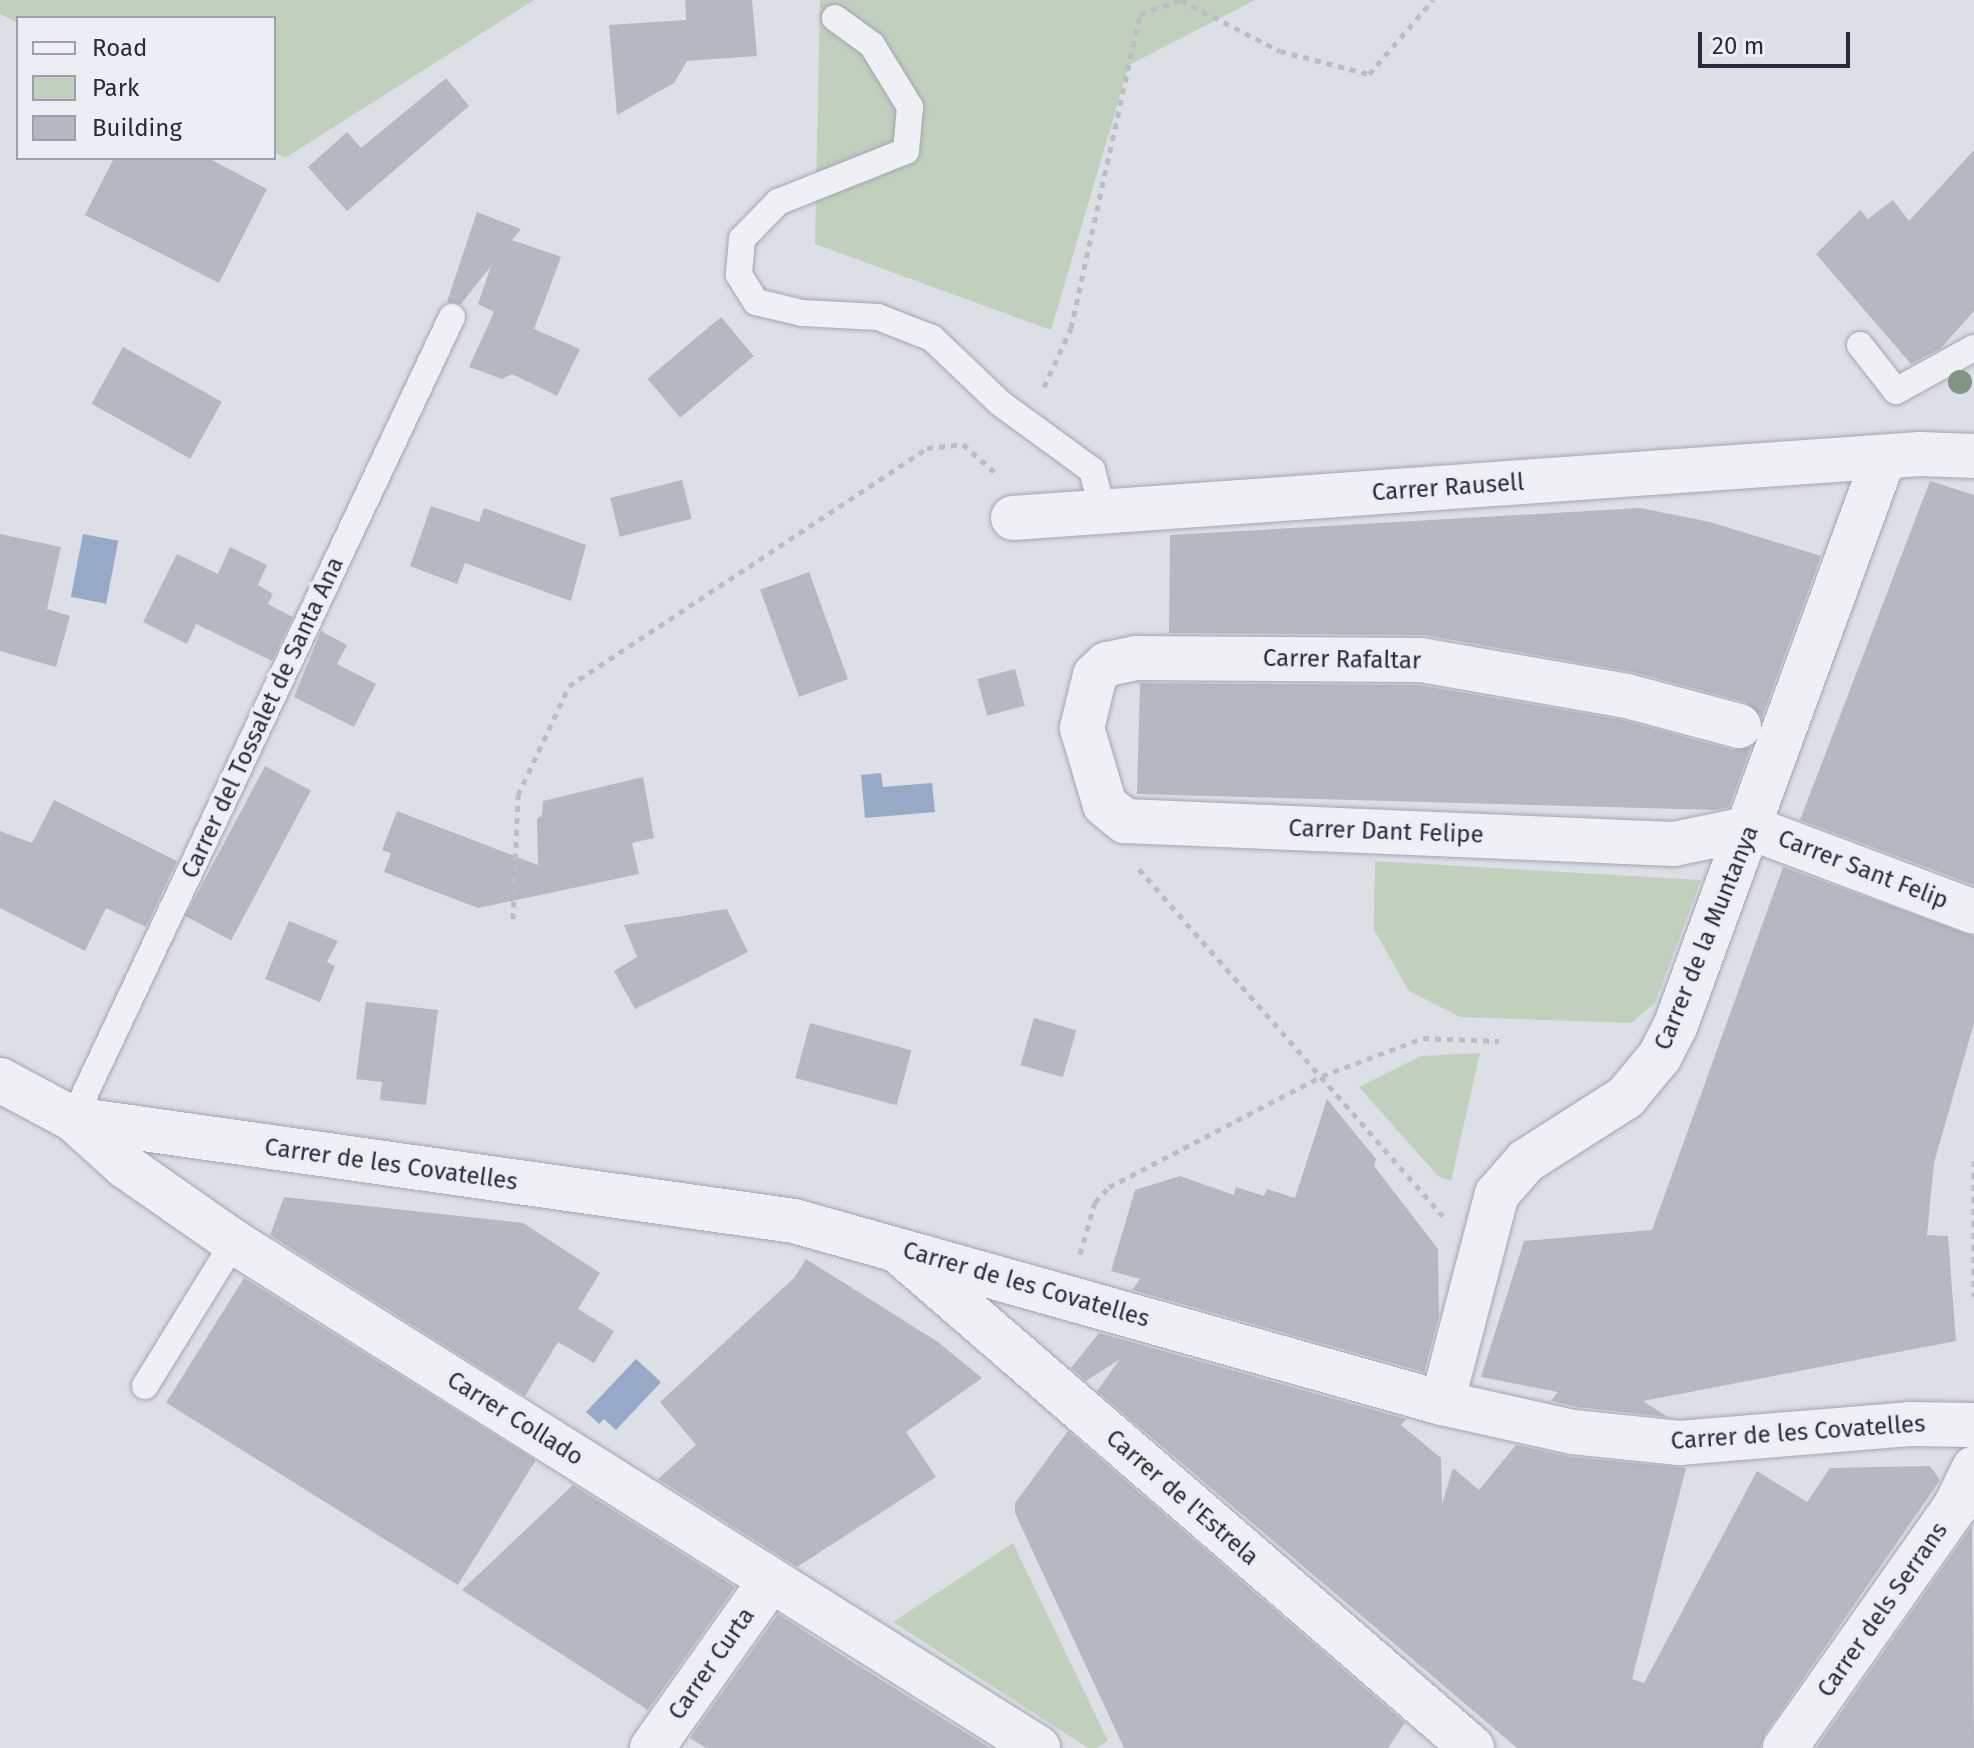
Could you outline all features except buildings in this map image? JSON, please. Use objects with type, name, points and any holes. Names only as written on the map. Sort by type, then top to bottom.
[{"type":"street","name":"Carrer Rausell","points":[[1030,517],[1884,457],[1974,456]]},
{"type":"street","name":"Carrer de la Muntanya","points":[[1442,1403],[1483,1236],[1508,1177],[1626,1097],[1660,1056],[1689,996],[1884,457]]},
{"type":"street","name":"Carrer Rafaltar","points":[[1082,728],[1095,675],[1107,664],[1136,658],[1420,660],[1627,696],[1739,726]]},
{"type":"street","name":"Carrer Dant Felipe","points":[[1082,728],[1105,805],[1125,821],[1674,844],[1751,828]]},
{"type":"street","name":"Carrer Sant Felip","points":[[1751,828],[1974,912]]},
{"type":"street","name":"Carrer Collado","points":[[0,1080],[73,1119],[125,1166],[234,1242],[1038,1748]]},
{"type":"street","name":"Carrer de les Covatelles","points":[[73,1119],[763,1215],[894,1247],[1442,1403],[1573,1432],[1679,1443],[1909,1424],[1974,1425]]},
{"type":"street","name":"Carrer de l'Estrela","points":[[894,1247],[1472,1748]]},
{"type":"street","name":"Carrer dels Serrans","points":[[1785,1748],[1955,1507],[1974,1468]]},
{"type":"street","name":"Carrer Curta","points":[[652,1748],[771,1580]]},
{"type":"lane","points":[[835,18],[872,45],[910,107],[906,151],[778,202],[742,239],[739,275],[756,302],[802,313],[878,317],[932,338],[1000,403],[1092,470],[1103,512]]},
{"type":"lane","name":"Carrer del Tossalet de Santa Ana","points":[[73,1119],[452,317]]},
{"type":"lane","points":[[1860,345],[1896,391],[1974,348]]},
{"type":"lane","points":[[145,1386],[234,1242]]},
{"type":"path","points":[[1056,443],[1041,394],[1071,328],[1140,14],[1181,0],[1280,51],[1369,74],[1433,0]]},
{"type":"path","points":[[513,919],[518,795],[569,686],[927,448],[963,444],[1030,517]]},
{"type":"path","points":[[1134,864],[1322,1076],[1429,1206],[1483,1236]]},
{"type":"path","points":[[1067,1297],[1095,1202],[1109,1187],[1322,1076],[1423,1038],[1499,1041]]},
{"type":"path","points":[[1974,1161],[1974,1297]]},
{"type":"green space","points":[[0,0],[534,0],[285,158],[276,153],[276,16],[16,16],[16,22],[0,14]]},
{"type":"green space","points":[[820,0],[1255,0],[1129,65],[1051,330],[815,244]]},
{"type":"green space","points":[[1375,861],[1701,880],[1655,1003],[1631,1023],[1460,1017],[1409,991],[1374,930]]},
{"type":"green space","points":[[1480,1053],[1451,1181],[1438,1176],[1359,1087],[1421,1056]]},
{"type":"green space","points":[[1013,1543],[1108,1741],[1097,1748],[1088,1748],[893,1622]]},
{"type":"water","points":[[83,534],[118,541],[106,604],[71,597]]},
{"type":"water","points":[[881,773],[883,787],[932,783],[935,812],[865,818],[861,775]]},
{"type":"water","points":[[636,1359],[661,1382],[616,1430],[604,1419],[599,1424],[586,1412]]}]
